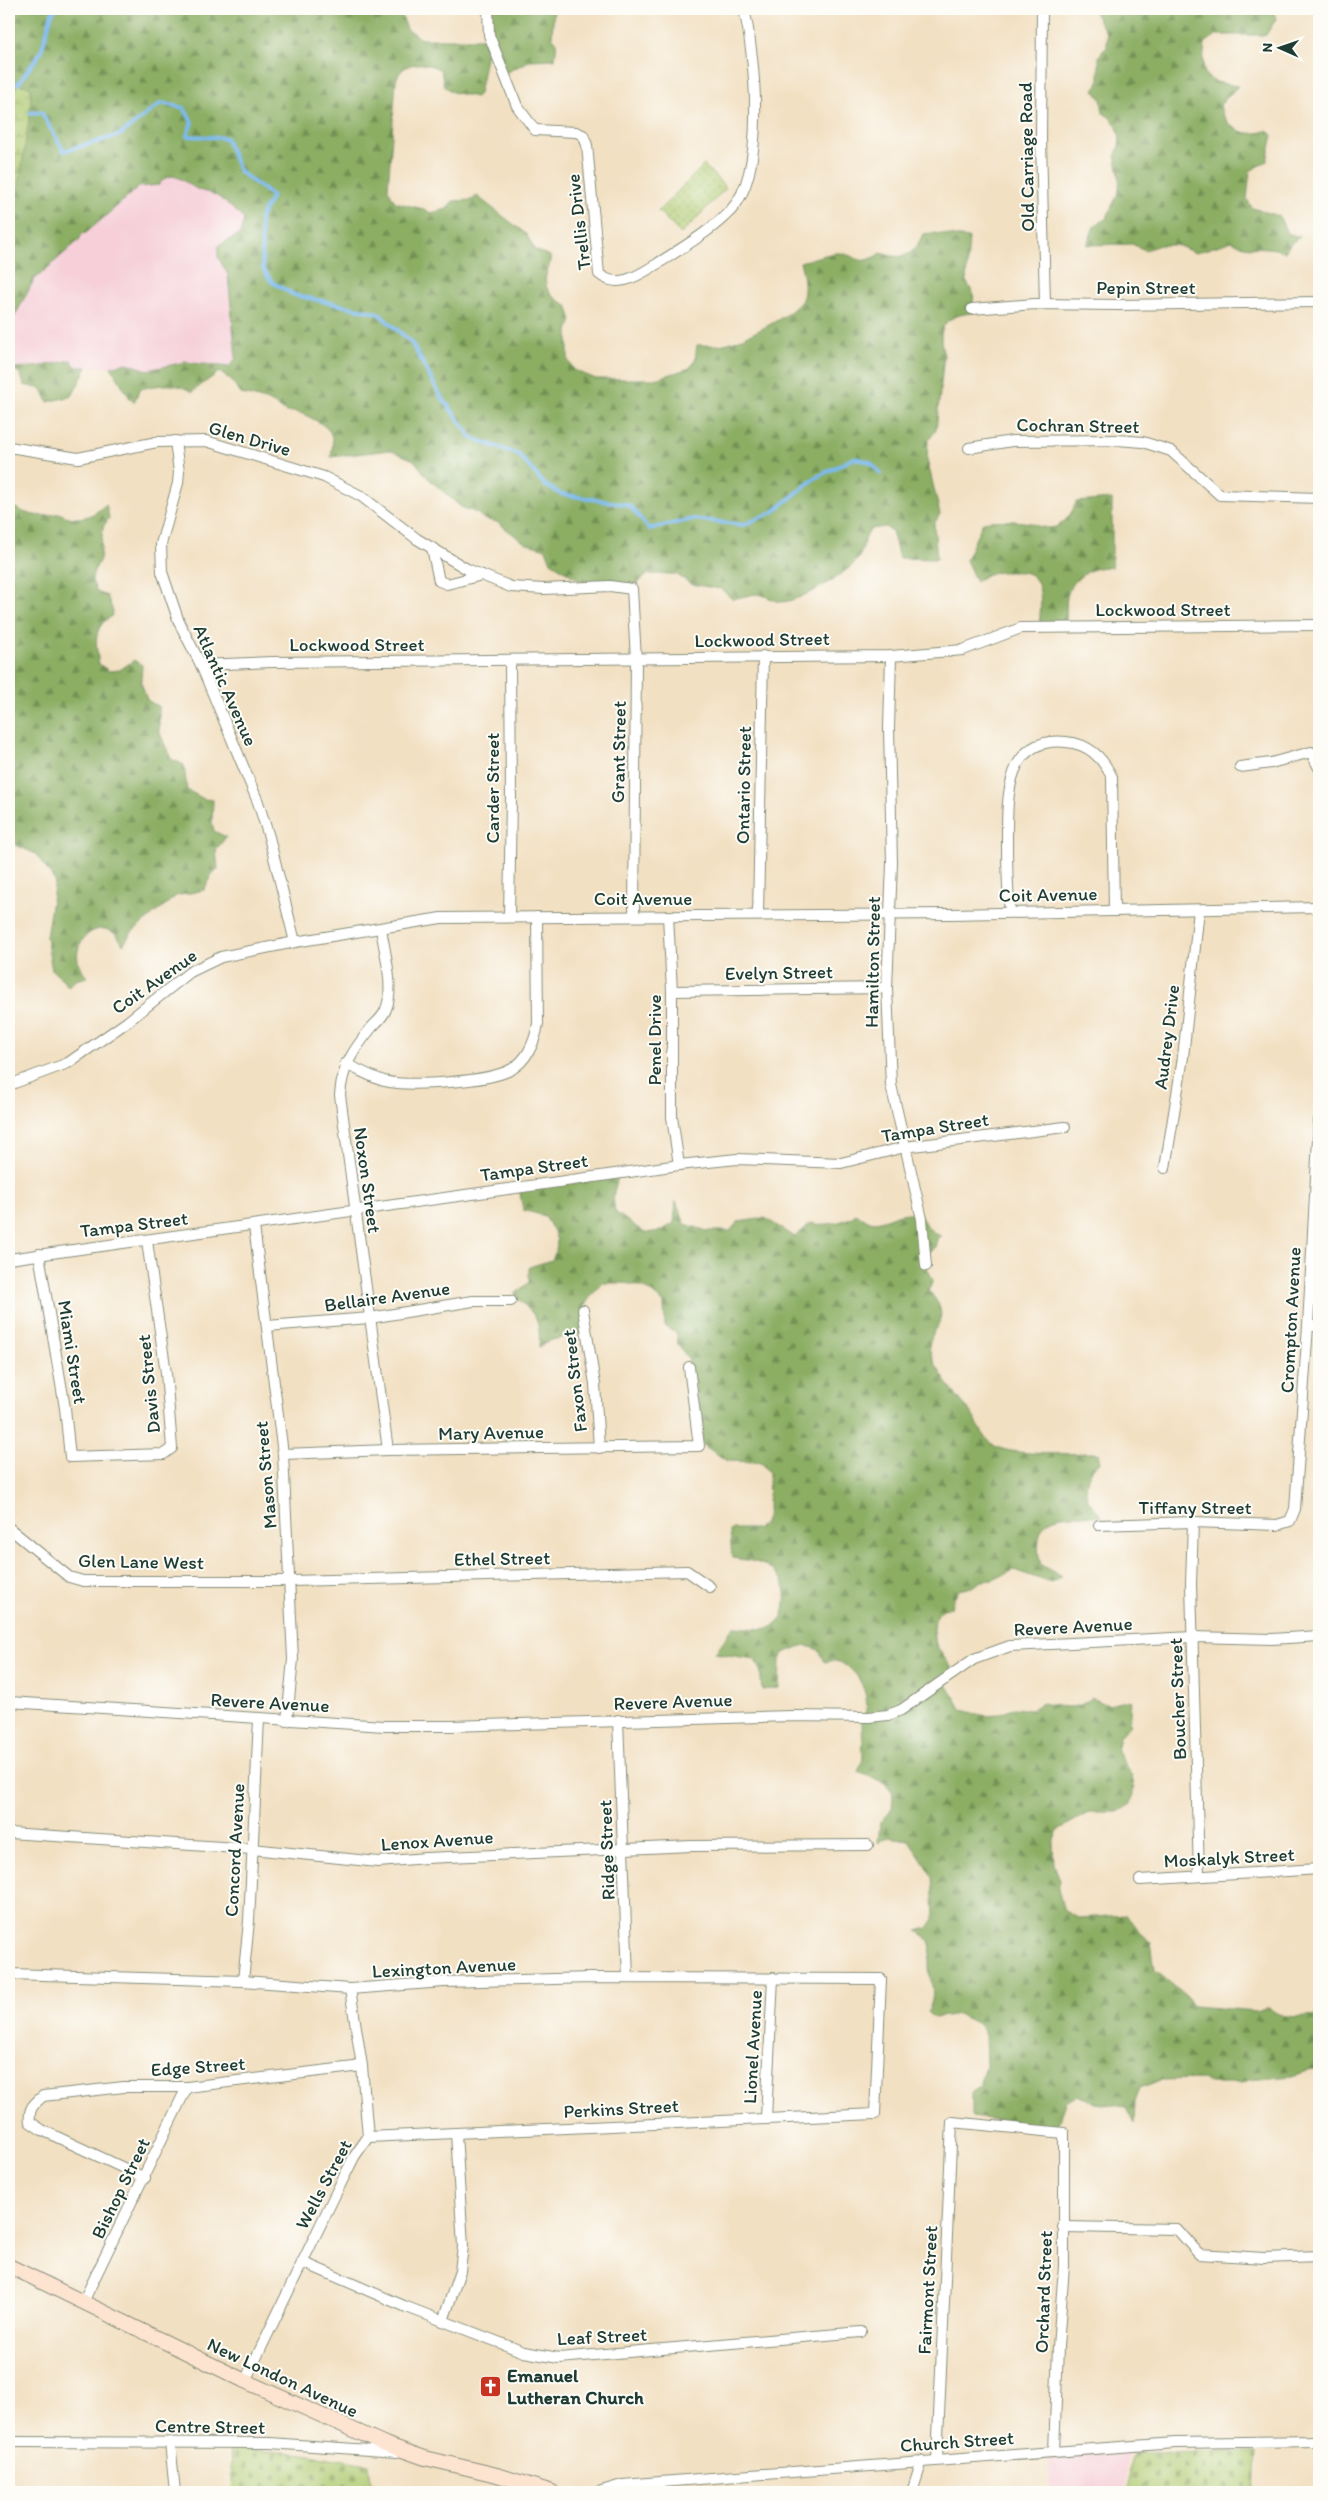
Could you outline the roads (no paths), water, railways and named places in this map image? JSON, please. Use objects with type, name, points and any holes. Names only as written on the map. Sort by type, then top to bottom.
[{"type":"main road","name":"New London Avenue","points":[[9,2266],[329,2420],[410,2453],[497,2475],[552,2492]]},
{"type":"street","name":"Trellis Drive","points":[[488,9],[490,35],[517,106],[527,121],[535,130],[576,132],[583,135],[587,145],[599,274],[607,281],[619,282],[641,274],[698,236],[731,210],[746,187],[754,140],[752,65],[744,9]]},
{"type":"street","name":"Old Carriage Road","points":[[1042,9],[1041,139],[1045,304]]},
{"type":"street","name":"Pepin Street","points":[[972,309],[1045,304],[1128,305],[1319,302]]},
{"type":"street","name":"Cochran Street","points":[[969,448],[1012,441],[1117,440],[1143,442],[1171,451],[1220,495],[1319,498]]},
{"type":"street","name":"Glen Drive","points":[[9,446],[78,458],[138,445],[175,441],[206,441],[324,477],[361,496],[432,548],[482,575],[511,587],[544,589],[610,586],[632,589]]},
{"type":"street","name":"Atlantic Avenue","points":[[175,441],[178,483],[161,544],[162,572],[179,622],[201,665],[258,802],[269,837],[295,942]]},
{"type":"street","points":[[432,548],[438,581],[447,584],[482,575]]},
{"type":"street","name":"Grant Street","points":[[632,589],[636,659],[634,916]]},
{"type":"street","name":"Lockwood Street","points":[[201,665],[272,662],[891,656],[963,650],[1021,628],[1319,626]]},
{"type":"street","name":"Ontario Street","points":[[758,915],[763,656]]},
{"type":"street","name":"Hamilton Street","points":[[891,656],[889,728],[891,914],[887,988],[891,1085],[922,1219],[926,1266]]},
{"type":"street","name":"Carder Street","points":[[509,916],[511,800],[510,660]]},
{"type":"street","points":[[1010,911],[1007,888],[1007,800],[1010,780],[1016,765],[1027,753],[1042,744],[1058,741],[1085,746],[1097,754],[1106,765],[1112,777],[1114,911]]},
{"type":"street","points":[[1240,767],[1271,763],[1311,752],[1319,768]]},
{"type":"street","name":"Coit Avenue","points":[[9,1085],[68,1063],[127,1022],[190,972],[221,957],[295,942],[441,918],[1199,910],[1319,906]]},
{"type":"street","name":"Audrey Drive","points":[[1165,1168],[1183,1058],[1199,910]]},
{"type":"street","name":"Penel Drive","points":[[668,916],[672,991],[672,1117],[679,1165]]},
{"type":"street","points":[[346,1064],[383,1080],[423,1084],[498,1074],[513,1068],[527,1054],[536,1039],[538,1024],[537,917]]},
{"type":"street","name":"Noxon Street","points":[[381,928],[389,989],[386,1011],[352,1051],[346,1064],[340,1095],[354,1212],[388,1450]]},
{"type":"street","name":"Evelyn Street","points":[[672,991],[887,988]]},
{"type":"street","name":"Crompton Avenue","points":[[1290,1521],[1295,1509],[1308,1326],[1319,1120]]},
{"type":"street","name":"Tampa Street","points":[[9,1259],[679,1165],[736,1159],[841,1163],[905,1147],[1065,1127]]},
{"type":"street","name":"Mason Street","points":[[254,1226],[283,1454],[294,1659],[287,1721]]},
{"type":"street","name":"Davis Street","points":[[70,1457],[164,1454],[172,1448],[166,1373],[148,1241]]},
{"type":"street","name":"Miami Street","points":[[39,1254],[64,1399],[70,1457]]},
{"type":"street","name":"Bellaire Avenue","points":[[267,1326],[370,1318],[473,1301],[511,1301]]},
{"type":"street","name":"Faxon Street","points":[[583,1310],[595,1384],[599,1448]]},
{"type":"street","points":[[1308,1326],[1319,1326]]},
{"type":"street","name":"Mary Avenue","points":[[283,1454],[388,1450],[699,1446],[689,1367]]},
{"type":"street","name":"Tiffany Street","points":[[1099,1525],[1194,1522],[1277,1525],[1290,1521]]},
{"type":"street","name":"Boucher Street","points":[[1194,1522],[1190,1584],[1200,1875]]},
{"type":"street","name":"Glen Lane West","points":[[9,1528],[69,1577],[83,1581],[290,1581]]},
{"type":"street","name":"Ethel Street","points":[[290,1581],[687,1571],[710,1587]]},
{"type":"street","name":"Revere Avenue","points":[[9,1702],[384,1726],[451,1726],[792,1716],[870,1717],[888,1715],[901,1710],[938,1686],[974,1659],[1010,1646],[1193,1637],[1272,1639],[1319,1636]]},
{"type":"street","name":"Concord Avenue","points":[[243,1981],[258,1719]]},
{"type":"street","name":"Ridge Street","points":[[618,1720],[628,1978]]},
{"type":"street","name":"Lenox Avenue","points":[[9,1834],[252,1849],[378,1862],[480,1855],[692,1846],[868,1845]]},
{"type":"street","name":"Moskalyk Street","points":[[1140,1880],[1319,1869]]},
{"type":"street","name":"Lexington Avenue","points":[[9,1974],[243,1981],[350,1990],[444,1982],[628,1978],[881,1979],[875,2114]]},
{"type":"street","name":"Lionel Avenue","points":[[766,2118],[773,1978]]},
{"type":"street","name":"Wells Street","points":[[245,2381],[354,2157],[368,2137],[362,2066],[350,1990]]},
{"type":"street","name":"Edge Street","points":[[145,2178],[30,2122],[29,2114],[33,2103],[43,2096],[124,2088],[187,2088],[362,2066]]},
{"type":"street","name":"Bishop Street","points":[[83,2302],[145,2178],[187,2088]]},
{"type":"street","name":"Perkins Street","points":[[368,2137],[875,2114]]},
{"type":"street","name":"Orchard Street","points":[[952,2122],[1064,2133],[1064,2266],[1058,2347],[1054,2452]]},
{"type":"street","name":"Fairmont Street","points":[[936,2460],[952,2122]]},
{"type":"street","points":[[443,2322],[460,2272],[463,2246],[456,2133]]},
{"type":"street","points":[[1063,2227],[1176,2229],[1199,2254],[1264,2258],[1319,2256]]},
{"type":"street","name":"Leaf Street","points":[[302,2262],[443,2322],[524,2352],[559,2358],[861,2332]]},
{"type":"street","name":"Church Street","points":[[598,2492],[622,2486],[922,2461],[1175,2443],[1319,2441]]},
{"type":"street","name":"Centre Street","points":[[9,2442],[270,2443],[410,2453]]},
{"type":"street","points":[[170,2442],[175,2492]]},
{"type":"street","points":[[912,2492],[922,2461]]},
{"type":"waterway","points":[[18,84],[41,52],[52,13],[56,9]]},
{"type":"waterway","points":[[30,113],[41,112],[64,151],[120,135],[161,103],[184,108],[192,122],[187,136],[226,138],[239,171],[272,196],[260,218],[263,269],[272,282],[294,295],[378,313],[411,342],[440,395],[472,438],[519,455],[545,485],[561,494],[629,505],[649,529],[694,519],[743,525],[773,512],[815,478],[854,458],[870,462],[881,474]]},
{"type":"place","name":"Emanuel Lutheran Church","points":[[491,2386]]}]
